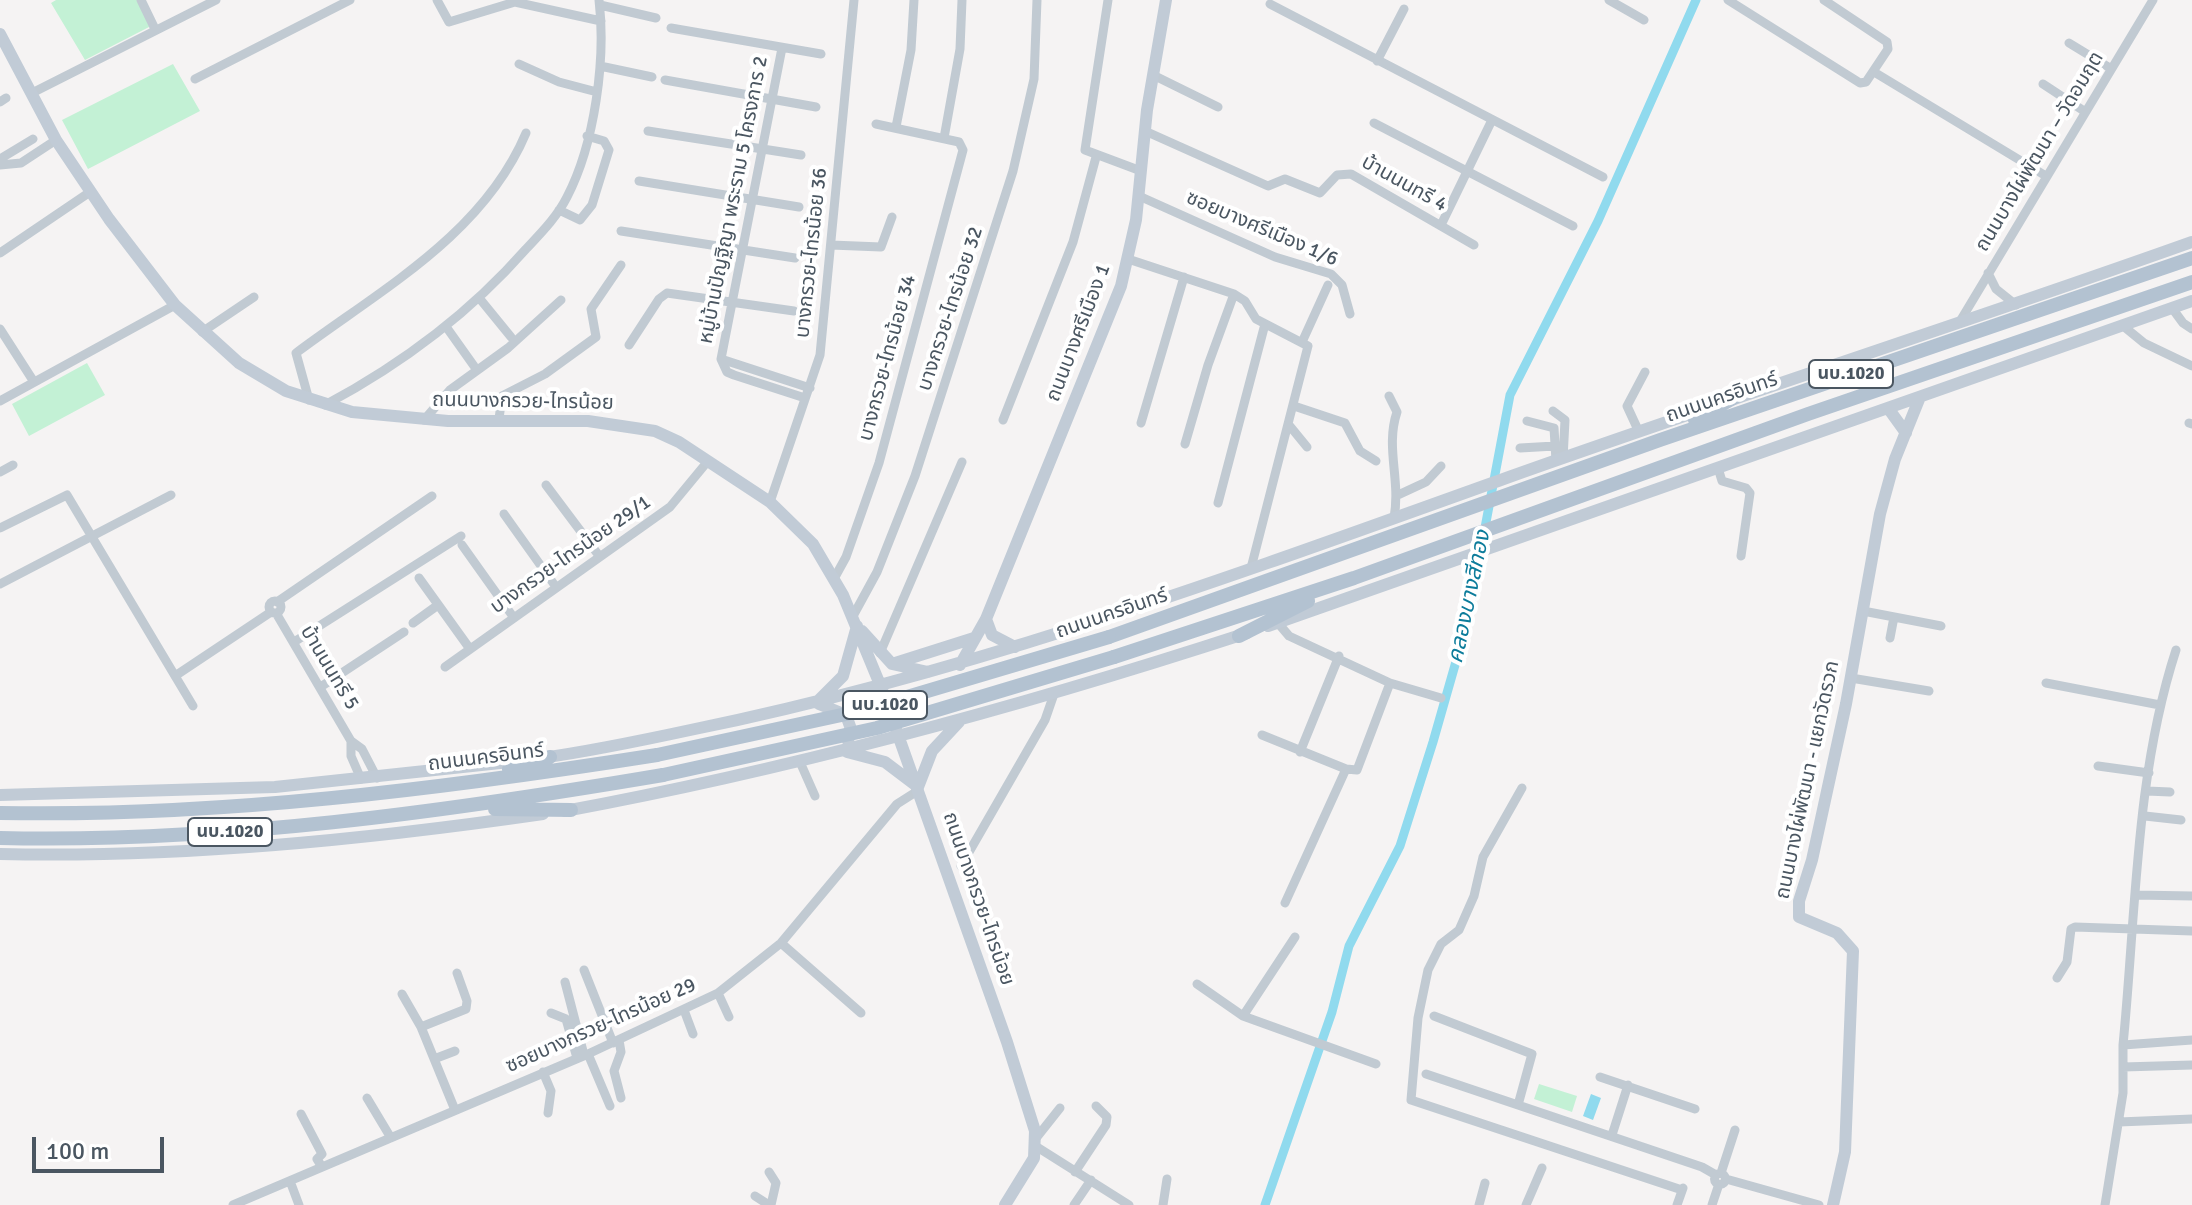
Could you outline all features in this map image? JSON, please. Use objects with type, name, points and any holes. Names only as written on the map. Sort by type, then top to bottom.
[{"type":"main road","name":"ถนนบางศรีเมือง 1","points":[[960,665],[986,619],[1114,306],[1128,259],[1139,196],[1145,131],[1166,0]]},
{"type":"main road","name":"ถนนบางกรวย-ไทรน้อย","points":[[0,34],[56,140],[90,192],[175,305],[239,363],[309,400],[352,412],[424,420],[588,421],[639,427],[666,436],[770,502],[813,544],[835,577],[881,687],[1037,1142]]},
{"type":"main road","name":"ถนนนครอินทร์","points":[[0,795],[211,791],[377,778],[550,757],[881,687],[940,672],[1251,568],[1735,397],[2016,305],[2192,242]]},
{"type":"main road","name":"ถนนนครอินทร์","points":[[0,813],[67,814],[229,805],[458,783],[657,755],[860,711],[1109,637],[1660,440],[2192,258]]},
{"type":"main road","name":"ถนนนครอินทร์","points":[[0,838],[222,833],[458,807],[663,775],[877,728],[1114,657],[1354,578],[1808,414],[2192,282]]},
{"type":"main road","name":"นบ.1020","points":[[0,854],[223,849],[432,830],[571,810],[800,762],[1054,694],[1239,636],[2192,301]]},
{"type":"main road","points":[[1660,440],[1735,397]]},
{"type":"main road","name":"ถนนบางไผ่พัฒนา - แยกวัดรวก","points":[[1833,1205],[1845,1152],[1853,951],[1837,933],[1799,917],[1799,901],[1815,847],[1851,678],[1880,514],[1920,397]]},
{"type":"main road","points":[[1888,408],[1906,433]]},
{"type":"main road","points":[[1239,636],[1290,608],[1346,585],[1354,578]]},
{"type":"main road","points":[[986,619],[992,635],[1015,647]]},
{"type":"main road","points":[[855,621],[892,664],[940,672],[930,689],[928,707],[940,718],[962,720]]},
{"type":"main road","points":[[855,621],[843,676],[815,703],[839,710],[850,721],[850,737],[841,751],[885,762],[918,788],[932,751],[962,720]]},
{"type":"main road","points":[[892,664],[974,638]]},
{"type":"main road","points":[[458,783],[550,757]]},
{"type":"main road","points":[[458,807],[571,810]]},
{"type":"main road","points":[[1005,1205],[1032,1164],[1037,1142]]},
{"type":"street","points":[[141,0],[155,29]]},
{"type":"street","points":[[195,79],[350,0]]},
{"type":"street","points":[[437,0],[449,22],[490,4],[515,2],[601,21]]},
{"type":"street","name":"บางกรวย-ไทรน้อย 36","points":[[770,502],[820,355],[854,0]]},
{"type":"street","points":[[896,127],[911,50],[914,0]]},
{"type":"street","points":[[876,124],[944,138],[960,49],[962,0]]},
{"type":"street","name":"บางกรวย-ไทรน้อย 32","points":[[855,621],[915,476],[1000,217],[1029,110],[1034,79],[1037,0]]},
{"type":"street","points":[[1108,0],[1085,145],[1087,153],[1141,171]]},
{"type":"street","points":[[1609,0],[1644,20]]},
{"type":"street","points":[[1728,0],[1745,4],[1860,83],[1866,82],[1888,49],[1887,42],[1824,0]]},
{"type":"street","points":[[32,93],[213,1]]},
{"type":"street","points":[[325,405],[357,388],[447,328],[480,299],[559,210],[575,179],[597,92],[601,21],[599,2],[656,18]]},
{"type":"street","name":"ถนนบางไผ่พัฒนา – วัดอมฤต","points":[[1958,323],[2148,2]]},
{"type":"street","points":[[1270,4],[1603,177]]},
{"type":"street","points":[[1377,61],[1404,9]]},
{"type":"street","points":[[671,28],[821,54]]},
{"type":"street","points":[[2069,43],[2110,68]]},
{"type":"street","name":"หมู่บ้านปัญฐิญา พระราม 5 โครงการ 2","points":[[782,48],[765,150],[721,359],[807,393]]},
{"type":"street","points":[[519,64],[559,82],[597,92]]},
{"type":"street","points":[[600,66],[652,77]]},
{"type":"street","points":[[1874,72],[2046,176]]},
{"type":"street","points":[[1153,75],[1218,107]]},
{"type":"street","points":[[665,80],[816,107]]},
{"type":"street","points":[[2043,84],[2084,111]]},
{"type":"street","points":[[1441,225],[1492,120]]},
{"type":"street","points":[[1374,123],[1573,226]]},
{"type":"street","points":[[648,131],[801,155]]},
{"type":"street","name":"บ้านนนทรี 4","points":[[1145,131],[1268,186],[1285,179],[1320,193],[1337,175],[1346,172],[1474,245]]},
{"type":"street","points":[[309,400],[296,353],[423,262],[502,179],[526,133]]},
{"type":"street","points":[[559,210],[580,220],[592,205],[609,150],[604,141],[587,136]]},
{"type":"street","name":"บางกรวย-ไทรน้อย 34","points":[[835,577],[846,557],[879,463],[962,144],[944,138]]},
{"type":"street","points":[[0,159],[33,139]]},
{"type":"street","points":[[0,165],[21,163],[56,140]]},
{"type":"street","points":[[1003,420],[1073,242],[1096,157]]},
{"type":"street","points":[[639,181],[799,207]]},
{"type":"street","points":[[0,253],[90,192]]},
{"type":"street","name":"ซอยบางศรีเมือง 1/6","points":[[1139,196],[1275,257],[1331,274],[1342,285],[1350,314]]},
{"type":"street","points":[[831,245],[881,247],[892,217]]},
{"type":"street","points":[[621,231],[795,258]]},
{"type":"street","points":[[1128,259],[1234,294],[1245,301],[1256,319],[1305,342]]},
{"type":"street","points":[[499,419],[502,396],[545,374],[596,337],[591,309],[621,265]]},
{"type":"street","points":[[1988,273],[1996,289],[2016,305]]},
{"type":"street","points":[[1141,423],[1184,277]]},
{"type":"street","points":[[1251,568],[1308,357],[1305,342],[1328,285]]},
{"type":"street","points":[[629,345],[663,294],[678,293],[794,311]]},
{"type":"street","points":[[1185,444],[1208,365],[1234,294]]},
{"type":"street","points":[[202,332],[254,297]]},
{"type":"street","points":[[480,299],[511,337]]},
{"type":"street","points":[[424,420],[450,390],[508,348],[561,300]]},
{"type":"street","points":[[0,401],[175,305]]},
{"type":"street","points":[[2172,308],[2176,316],[2192,329]]},
{"type":"street","points":[[1218,503],[1265,324]]},
{"type":"street","points":[[2122,325],[2144,343],[2192,366]]},
{"type":"street","points":[[447,328],[474,366]]},
{"type":"street","points":[[0,329],[34,382]]},
{"type":"street","points":[[1639,432],[1627,406],[1645,372]]},
{"type":"street","points":[[1389,396],[1396,407],[1390,435],[1398,495],[1394,518]]},
{"type":"street","points":[[1294,406],[1345,423],[1360,451],[1376,461]]},
{"type":"street","points":[[1553,411],[1565,420],[1559,460]]},
{"type":"street","points":[[1527,421],[1554,428],[1559,460]]},
{"type":"street","points":[[1289,425],[1307,447]]},
{"type":"street","points":[[1520,448],[1555,446]]},
{"type":"street","name":"บางกรวย-ไทรน้อย 29/1","points":[[445,667],[670,507],[708,461]]},
{"type":"street","points":[[880,653],[962,462]]},
{"type":"street","points":[[0,472],[13,465]]},
{"type":"street","points":[[1398,495],[1426,482],[1441,466]]},
{"type":"street","points":[[1718,468],[1722,481],[1750,493],[1741,556]]},
{"type":"street","points":[[546,485],[600,557]]},
{"type":"street","points":[[0,528],[65,494],[193,706]]},
{"type":"street","points":[[0,584],[171,495]]},
{"type":"street","points":[[175,676],[274,613],[270,603],[277,602],[432,496]]},
{"type":"street","points":[[504,514],[556,587]]},
{"type":"street","points":[[294,642],[461,540],[514,618]]},
{"type":"street","points":[[419,578],[470,649]]},
{"type":"street","points":[[413,623],[438,605]]},
{"type":"street","points":[[1863,611],[1941,626]]},
{"type":"street","name":"บ้านนนทรี 5","points":[[274,613],[322,686],[351,741],[362,749],[377,778]]},
{"type":"street","points":[[1890,638],[1894,617]]},
{"type":"street","points":[[1278,623],[1289,636],[1339,656],[1390,683],[1441,698]]},
{"type":"street","points":[[322,686],[404,632]]},
{"type":"street","points":[[2105,1205],[2119,1122],[2123,1045],[2149,773],[2160,705],[2176,650]]},
{"type":"street","points":[[1300,752],[1339,656]]},
{"type":"street","points":[[1851,678],[1929,691]]},
{"type":"street","points":[[1262,735],[1346,769],[1359,768],[1390,683]]},
{"type":"street","points":[[2046,683],[2160,705]]},
{"type":"street","points":[[961,866],[1045,720],[1054,694]]},
{"type":"street","name":"บ้านนนทรี 5","points":[[351,741],[351,756],[361,779]]},
{"type":"street","points":[[800,762],[815,796]]},
{"type":"street","points":[[2098,766],[2149,773]]},
{"type":"street","points":[[1285,903],[1346,769]]},
{"type":"street","name":"ซอยบางกรวย-ไทรน้อย 29","points":[[233,1205],[583,1056],[718,993],[744,976],[781,943],[897,804],[918,788]]},
{"type":"street","points":[[1522,788],[1483,857],[1474,896],[1459,930],[1441,944],[1428,970],[1418,1018],[1411,1100],[1683,1187],[1677,1205]]},
{"type":"street","points":[[2147,791],[2170,792]]},
{"type":"street","points":[[2145,816],[2181,820]]},
{"type":"street","points":[[2136,895],[2192,896]]},
{"type":"street","points":[[2057,978],[2067,962],[2071,929],[2192,931]]},
{"type":"street","points":[[1243,1016],[1295,937]]},
{"type":"street","points":[[781,943],[861,1013]]},
{"type":"street","points":[[584,970],[621,1052],[614,1071],[621,1098]]},
{"type":"street","points":[[421,1027],[466,1009],[467,1001],[457,973]]},
{"type":"street","points":[[565,982],[583,1056]]},
{"type":"street","points":[[1197,984],[1243,1016],[1376,1064]]},
{"type":"street","points":[[718,993],[729,1017]]},
{"type":"street","points":[[402,994],[421,1027],[455,1110]]},
{"type":"street","points":[[684,1010],[693,1034]]},
{"type":"street","points":[[551,1013],[566,1019],[610,1106]]},
{"type":"street","points":[[1434,1016],[1532,1054],[1518,1105]]},
{"type":"street","points":[[2123,1045],[2192,1040]]},
{"type":"street","points":[[434,1059],[455,1051]]},
{"type":"street","points":[[2123,1067],[2192,1065]]},
{"type":"street","points":[[543,1072],[551,1091],[548,1113]]},
{"type":"street","points":[[1426,1074],[1612,1135],[1702,1167],[1721,1178],[1819,1205]]},
{"type":"street","points":[[1600,1077],[1695,1109]]},
{"type":"street","points":[[1612,1135],[1628,1085]]},
{"type":"street","points":[[367,1098],[391,1138]]},
{"type":"street","points":[[1075,1172],[1106,1125],[1107,1117],[1096,1106]]},
{"type":"street","points":[[1060,1108],[1037,1142],[1075,1172],[1129,1205]]},
{"type":"street","points":[[301,1114],[322,1154],[317,1159],[322,1167]]},
{"type":"street","points":[[2119,1122],[2192,1119]]},
{"type":"street","points":[[1712,1205],[1735,1130]]},
{"type":"street","points":[[1526,1205],[1542,1168]]},
{"type":"street","points":[[755,1196],[770,1205],[776,1183],[769,1172]]},
{"type":"street","points":[[1163,1205],[1167,1179]]},
{"type":"street","points":[[1074,1205],[1091,1180]]},
{"type":"street","points":[[290,1181],[299,1205]]},
{"type":"street","points":[[1479,1205],[1485,1183]]},
{"type":"green space","points":[[56,0],[137,0],[151,26],[85,60],[51,3]]},
{"type":"green space","points":[[173,64],[200,111],[88,169],[62,120]]},
{"type":"green space","points":[[87,363],[105,395],[29,436],[12,404]]},
{"type":"green space","points":[[1539,1084],[1577,1096],[1572,1112],[1534,1099]]},
{"type":"water","points":[[1591,1094],[1601,1098],[1593,1120],[1583,1116]]},
{"type":"waterway","name":"คลองบางสีทอง","points":[[1265,1205],[1332,1012],[1349,946],[1400,846],[1433,742],[1467,623],[1510,395],[1598,221],[1696,0]]}]
